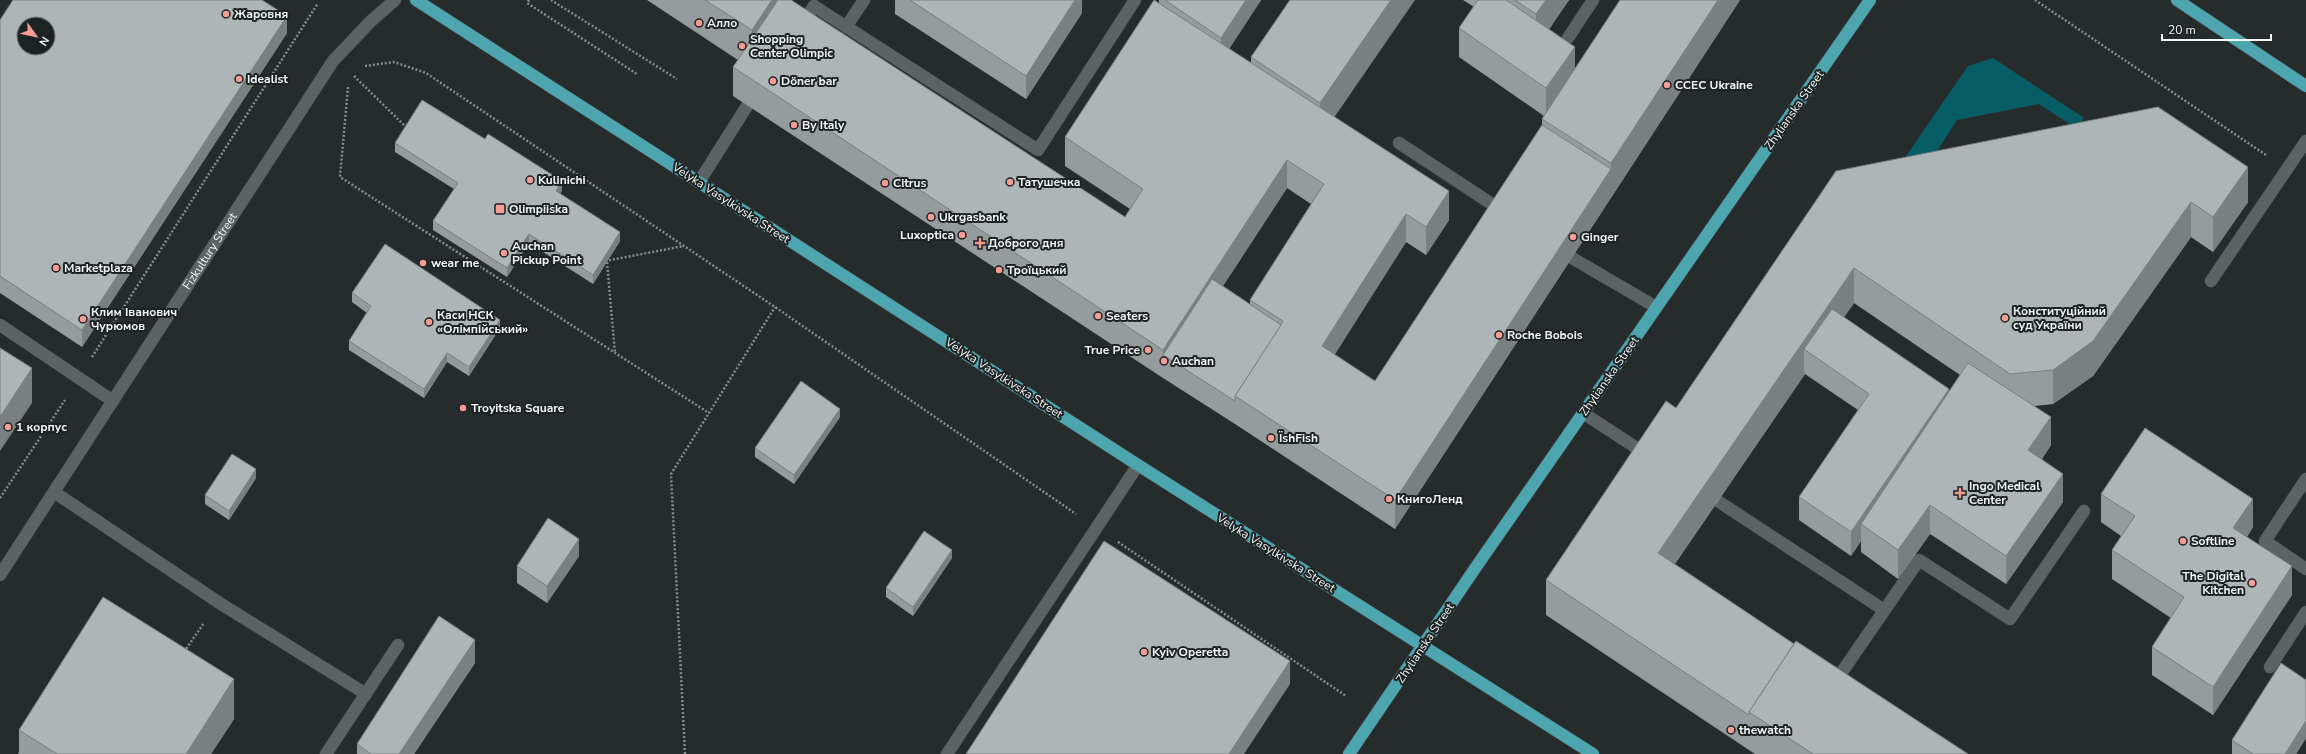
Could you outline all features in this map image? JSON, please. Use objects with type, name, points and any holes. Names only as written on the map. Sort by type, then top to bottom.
[{"type":"main road","name":"Velyka Vasylkivska Street","points":[[416,0],[1138,465],[1593,754]]},
{"type":"main road","name":"Zhylianska Street","points":[[1349,754],[1656,307],[1870,0]]},
{"type":"main road","points":[[2177,0],[2306,86]]},
{"type":"street","name":"Fizkultury Street","points":[[0,575],[333,61],[371,21],[395,0]]},
{"type":"street","points":[[846,27],[864,0]]},
{"type":"street","points":[[797,33],[814,6],[1038,150],[1135,0]]},
{"type":"street","points":[[1568,38],[1593,0]]},
{"type":"street","points":[[699,182],[748,106]]},
{"type":"street","points":[[2211,281],[2306,141]]},
{"type":"street","points":[[1399,143],[1504,212]]},
{"type":"street","points":[[1572,258],[1656,307]]},
{"type":"street","points":[[0,325],[113,401]]},
{"type":"street","points":[[1583,413],[1652,458]]},
{"type":"street","points":[[947,754],[1138,465]]},
{"type":"street","points":[[2306,479],[2265,541],[2306,569]]},
{"type":"street","points":[[1692,484],[1884,610]]},
{"type":"street","points":[[54,492],[218,602],[366,694]]},
{"type":"street","points":[[1825,698],[1919,560],[2010,619],[2084,511]]},
{"type":"street","points":[[2270,667],[2306,612]]},
{"type":"street","points":[[326,754],[398,645]]},
{"type":"path","points":[[529,0],[527,3],[637,74]]},
{"type":"path","points":[[551,0],[677,79]]},
{"type":"path","points":[[2035,0],[2287,169]]},
{"type":"path","points":[[0,498],[79,378],[318,3]]},
{"type":"path","points":[[362,67],[394,62],[426,73],[775,307],[1096,528],[1346,696]]},
{"type":"path","points":[[349,71],[408,130]]},
{"type":"path","points":[[348,86],[340,177],[709,413]]},
{"type":"path","points":[[600,258],[607,262],[684,246]]},
{"type":"path","points":[[607,262],[616,353]]},
{"type":"path","points":[[685,754],[671,474],[775,307]]},
{"type":"path","points":[[180,658],[218,602]]},
{"type":"shaded area","points":[[1993,58],[2084,118],[2077,129],[2039,104],[1957,120],[1934,156],[1904,159],[1968,66]]},
{"type":"building","points":[[13,0],[262,0],[287,16],[82,330],[0,276],[0,20]]},
{"type":"building","points":[[705,0],[772,0],[752,30]]},
{"type":"building","points":[[778,0],[791,0],[1125,217],[1143,189],[1065,137],[1154,0],[1449,191],[1426,227],[1406,214],[1322,346],[1375,381],[1542,125],[1611,169],[1395,500],[1235,396],[1283,321],[1250,300],[1324,184],[1287,160],[1163,350],[733,67]]},
{"type":"building","points":[[910,0],[1075,0],[1026,76]]},
{"type":"building","points":[[1165,0],[1246,0],[1221,38]]},
{"type":"building","points":[[1290,0],[1391,0],[1320,103],[1251,57]]},
{"type":"building","points":[[1478,0],[1506,0],[1575,47],[1546,88],[1459,28]]},
{"type":"building","points":[[1515,0],[1546,0],[1536,14]]},
{"type":"building","points":[[1620,0],[1718,0],[1611,163],[1542,119]]},
{"type":"building","points":[[422,100],[485,139],[488,134],[562,181],[556,191],[620,232],[593,275],[529,234],[507,268],[433,221],[458,183],[395,143]]},
{"type":"building","points":[[2158,107],[2248,167],[2213,217],[2191,202],[2093,341],[2053,370],[2010,374],[1854,268],[1658,553],[1794,644],[1749,712],[1749,715],[1546,580],[1666,401],[1676,408],[1836,171]]},
{"type":"building","name":"Каси НСК «Олімпійський»","points":[[385,244],[500,320],[469,367],[447,353],[424,389],[349,341],[371,306],[352,293]]},
{"type":"building","points":[[1212,279],[1281,325],[1235,396],[1235,401],[1163,355]]},
{"type":"building","points":[[1832,309],[1949,389],[1851,532],[1799,497],[1869,394],[1804,349]]},
{"type":"building","points":[[0,348],[32,368],[0,417]]},
{"type":"building","points":[[1968,363],[2051,417],[2028,450],[2063,474],[2006,556],[1930,505],[1898,550],[1861,524]]},
{"type":"building","points":[[801,381],[840,409],[794,475],[755,448]]},
{"type":"building","points":[[2145,428],[2253,499],[2233,528],[2292,566],[2213,687],[2152,647],[2184,597],[2112,550],[2135,516],[2101,494]]},
{"type":"building","points":[[232,454],[256,469],[229,511],[205,495]]},
{"type":"building","points":[[548,518],[579,539],[547,586],[517,566]]},
{"type":"building","points":[[924,531],[952,550],[913,607],[886,588]]},
{"type":"building","name":"Kyiv Operetta","points":[[1104,541],[1290,661],[1229,754],[966,754]]},
{"type":"building","points":[[103,597],[234,679],[186,754],[57,754],[19,730]]},
{"type":"building","points":[[439,616],[475,640],[399,754],[371,754],[357,744]]},
{"type":"building","points":[[1796,641],[1968,754],[1813,754],[1749,712]]},
{"type":"building","points":[[2281,663],[2306,680],[2306,721],[2285,754],[2253,754],[2232,740]]},
{"type":"place","name":"Жаровня","points":[[226,14]]},
{"type":"place","name":"Алло","points":[[699,23]]},
{"type":"place","name":"Shopping Center Olimpic","points":[[742,46]]},
{"type":"place","name":"Idealist","points":[[239,79]]},
{"type":"place","name":"Döner bar","points":[[773,81]]},
{"type":"place","name":"CCEC Ukraine","points":[[1667,85]]},
{"type":"place","name":"By Italy","points":[[794,125]]},
{"type":"place","name":"Kulinichi","points":[[530,180]]},
{"type":"place","name":"Татушечка","points":[[1010,182]]},
{"type":"place","name":"Citrus","points":[[885,183]]},
{"type":"place","name":"Olimpiiska","points":[[500,209]]},
{"type":"place","name":"Ukrgasbank","points":[[931,217]]},
{"type":"place","name":"Luxoptica","points":[[962,235]]},
{"type":"place","name":"Ginger","points":[[1573,237]]},
{"type":"place","name":"Доброго дня","points":[[980,243]]},
{"type":"place","name":"Auchan Pickup Point","points":[[504,253]]},
{"type":"place","name":"wear me","points":[[423,263]]},
{"type":"place","name":"Marketplaza","points":[[56,268]]},
{"type":"place","name":"Троїцький","points":[[999,270]]},
{"type":"place","name":"Seaters","points":[[1098,316]]},
{"type":"place","name":"Конституційний суд України","points":[[2005,318]]},
{"type":"place","name":"Клим Іванович Чурюмов","points":[[83,319]]},
{"type":"place","name":"Каси НСК «Олімпійський»","points":[[429,322]]},
{"type":"place","name":"Roche Bobois","points":[[1499,335]]},
{"type":"place","name":"True Price","points":[[1148,350]]},
{"type":"place","name":"Auchan","points":[[1164,361]]},
{"type":"place","name":"Troyitska Square","points":[[463,408]]},
{"type":"place","name":"1 корпус","points":[[8,427]]},
{"type":"place","name":"ÏshFish","points":[[1271,438]]},
{"type":"place","name":"Ingo Medical Center","points":[[1960,493]]},
{"type":"place","name":"КнигоЛенд","points":[[1389,499]]},
{"type":"place","name":"Softline","points":[[2183,541]]},
{"type":"place","name":"The Digital Kitchen","points":[[2252,583]]},
{"type":"place","name":"Kyiv Operetta","points":[[1144,652]]},
{"type":"place","name":"thewatch","points":[[1731,730]]}]
